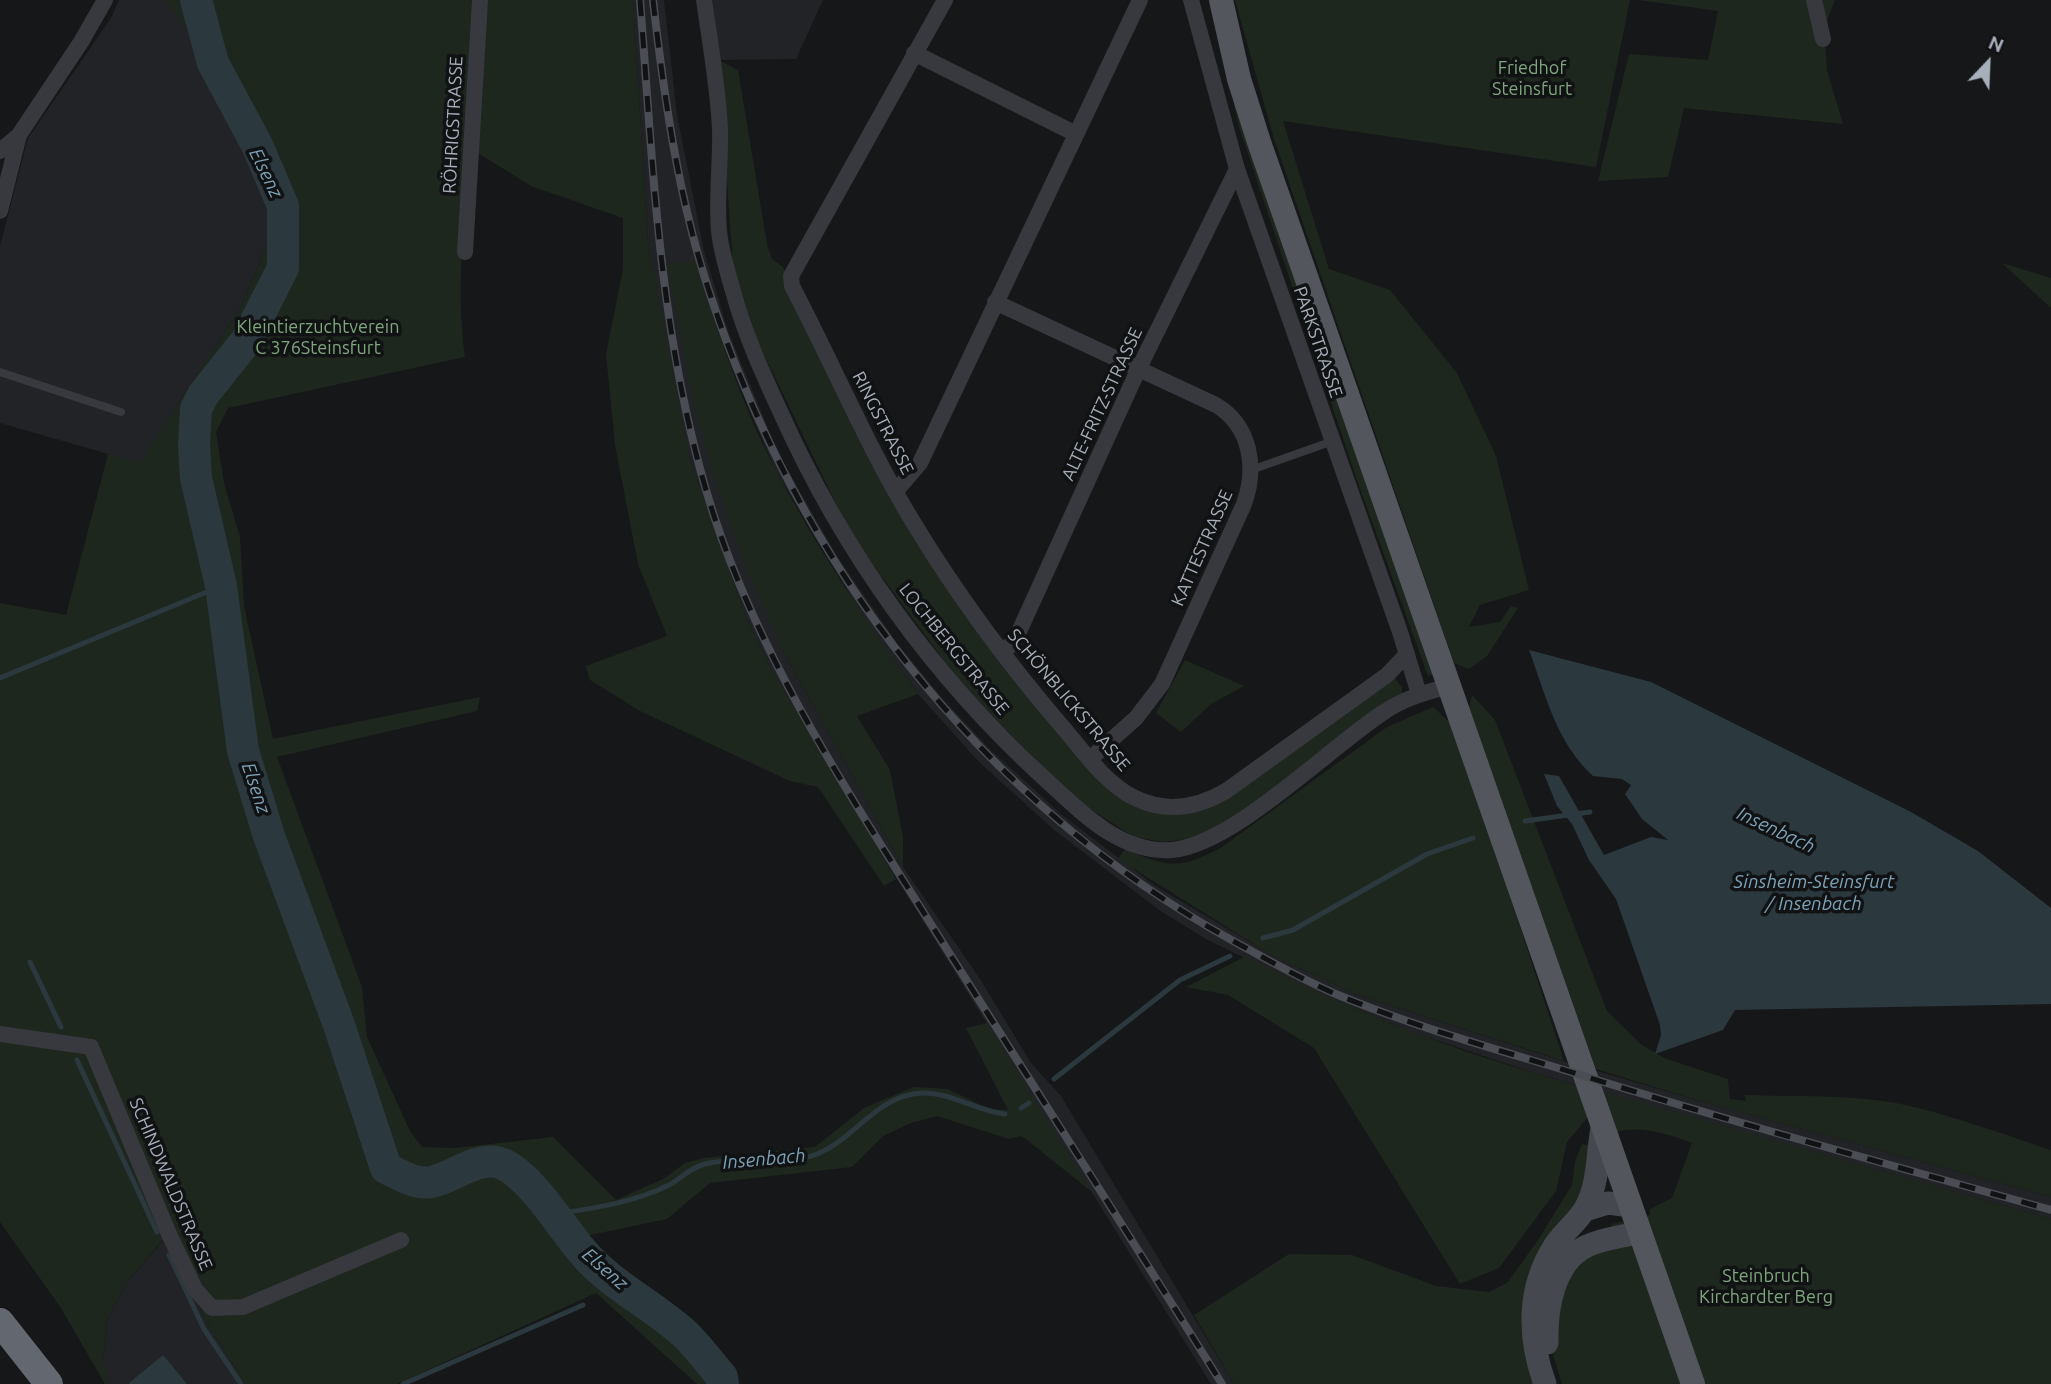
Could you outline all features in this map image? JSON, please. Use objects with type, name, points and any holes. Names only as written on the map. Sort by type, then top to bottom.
[{"type":"highway","points":[[0,1322],[49,1384]]},
{"type":"main road","points":[[1221,0],[1240,79],[1693,1384]]},
{"type":"main road","points":[[1545,1384],[1534,1343],[1534,1296],[1548,1258],[1585,1210],[1596,1178],[1602,1128]]},
{"type":"main road","points":[[1585,1210],[1608,1203],[1631,1206]]},
{"type":"main road","points":[[1552,1384],[1548,1357],[1548,1316],[1552,1295],[1562,1270],[1576,1252],[1589,1244],[1640,1232]]},
{"type":"street","points":[[0,151],[19,135],[81,43],[105,0]]},
{"type":"street","name":"RÖHRIGSTRASSE","points":[[466,252],[480,0]]},
{"type":"street","name":"LOCHBERGSTRASSE","points":[[704,0],[718,109],[722,247],[743,327],[814,483],[870,574],[910,632],[951,682],[1032,766],[1118,838],[1147,848],[1176,850],[1223,834],[1384,712],[1419,694],[1450,686]]},
{"type":"street","name":"RINGSTRASSE","points":[[945,0],[791,276],[792,286],[896,491],[920,463],[1074,133],[1140,0]]},
{"type":"street","name":"PARKSTRASSE","points":[[1191,0],[1237,169],[1419,694]]},
{"type":"street","points":[[1814,0],[1823,39]]},
{"type":"street","points":[[914,52],[1074,133]]},
{"type":"street","points":[[0,211],[19,135]]},
{"type":"street","name":"ALTE-FRITZ-STRASSE","points":[[1003,654],[1017,636],[1139,368],[1237,169]]},
{"type":"street","name":"KATTESTRASSE","points":[[995,302],[1224,410],[1242,432],[1251,470],[1244,505],[1162,684],[1136,718],[1090,758]]},
{"type":"street","name":"SCHÖNBLICKSTRASSE","points":[[896,491],[913,522],[1003,654],[1090,758],[1118,788],[1134,798],[1167,807],[1199,804],[1250,774],[1387,675],[1407,654]]},
{"type":"street","name":"SCHINDWALDSTRASSE","points":[[0,1034],[91,1047],[169,1234],[195,1289],[212,1308],[243,1307],[401,1240]]},
{"type":"lane","points":[[0,372],[121,412]]},
{"type":"lane","points":[[1251,470],[1333,441]]},
{"type":"shaded area","points":[[119,0],[165,0],[193,36],[276,224],[240,308],[140,463],[0,423],[0,246],[28,138],[111,18]]},
{"type":"shaded area","points":[[633,0],[664,0],[677,115],[704,251],[728,331],[779,455],[837,556],[897,643],[942,698],[991,750],[1062,815],[1154,885],[1270,954],[1355,994],[1553,1058],[1700,1101],[2051,1197],[2051,1219],[1534,1073],[1412,1032],[1308,989],[1206,939],[1159,910],[1053,829],[978,761],[918,694],[865,619],[776,471],[751,414],[696,262],[784,653],[903,867],[980,979],[1031,1063],[1061,1096],[1234,1384],[1211,1384],[859,818],[769,665],[747,619],[689,456],[677,400],[648,242]]},
{"type":"shaded area","points":[[712,0],[823,0],[796,59],[718,60]]},
{"type":"shaded area","points":[[175,1226],[202,1314],[245,1384],[110,1384],[106,1379],[102,1360],[107,1336],[106,1322],[126,1284]]},
{"type":"green space","name":"Kleintierzuchtverein C 376Steinsfurt","points":[[165,0],[633,0],[648,242],[689,456],[747,619],[769,665],[896,879],[884,886],[818,787],[790,781],[640,711],[590,680],[586,666],[667,636],[638,564],[615,445],[606,354],[623,269],[623,218],[531,186],[470,148],[461,278],[465,357],[228,408],[216,432],[224,483],[240,537],[244,606],[273,739],[480,697],[477,711],[277,757],[362,987],[367,1037],[410,1131],[422,1147],[455,1148],[553,1137],[616,1200],[663,1179],[685,1163],[704,1158],[815,1147],[864,1108],[914,1087],[948,1089],[989,1109],[1008,1110],[966,1028],[987,1023],[1092,1192],[1022,1136],[1009,1139],[937,1116],[911,1123],[883,1136],[852,1167],[710,1183],[667,1219],[581,1237],[594,1257],[613,1274],[704,1341],[721,1361],[731,1384],[697,1384],[596,1293],[397,1384],[245,1384],[202,1314],[174,1226],[126,1284],[106,1322],[107,1336],[102,1360],[110,1384],[105,1384],[61,1308],[0,1222],[0,603],[66,615],[108,454],[140,462],[240,308],[276,224],[193,36]]},
{"type":"green space","name":"Friedhof Steinsfurt","points":[[1235,0],[1630,0],[1596,167],[1283,121],[1329,269],[1390,290],[1457,373],[1496,456],[1529,590],[1480,605],[1469,627],[1500,622],[1511,606],[1518,608],[1487,656],[1469,669],[1454,663],[1274,139]]},
{"type":"green space","points":[[1639,0],[1835,0],[1824,28],[1827,70],[1843,124],[1684,108],[1668,177],[1598,181],[1629,54],[1708,60],[1718,11]]},
{"type":"green space","points":[[718,60],[738,70],[767,244],[772,259],[783,267],[800,315],[889,486],[1013,675],[1148,810],[1175,815],[1201,810],[1235,793],[1394,677],[1402,687],[1402,694],[1251,805],[1200,837],[1164,842],[1134,837],[1086,806],[1050,774],[962,685],[851,535],[756,338],[733,266]]},
{"type":"green space","points":[[1242,103],[1438,673],[1428,676],[1358,483],[1239,127],[1234,104]]},
{"type":"green space","points":[[696,262],[722,342],[764,447],[809,529],[918,694],[857,716],[890,770],[903,837],[903,867],[784,653],[744,562],[712,471],[693,399],[667,263]]},
{"type":"green space","points":[[2002,263],[2051,278],[2051,308]]},
{"type":"green space","points":[[1185,660],[1244,686],[1211,704],[1181,732],[1156,713]]},
{"type":"green space","points":[[1472,695],[1495,720],[1607,1011],[1642,1045],[1664,1058],[1728,1079],[1730,1099],[1746,1101],[1745,1095],[1843,1097],[1901,1104],[1977,1125],[2051,1150],[2051,1197],[1700,1101],[1596,1069],[1469,708]]},
{"type":"green space","points":[[1433,707],[1454,726],[1564,1061],[1355,994],[1270,954],[1118,859],[1125,849],[1152,860],[1174,864],[1208,854],[1222,847],[1387,727]]},
{"type":"green space","points":[[1246,956],[1367,1014],[1451,1046],[1580,1086],[1588,1117],[1567,1142],[1556,1191],[1499,1268],[1460,1284],[1314,1048],[1228,995],[1186,987]]},
{"type":"green space","name":"Steinbruch Kirchardter Berg","points":[[1604,1092],[2051,1219],[2051,1384],[1562,1384],[1552,1352],[1565,1282],[1583,1262],[1598,1252],[1605,1251],[1612,1224],[1650,1215],[1650,1209],[1672,1198],[1692,1143],[1645,1130],[1617,1132]]},
{"type":"green space","points":[[1582,1144],[1588,1145],[1588,1172],[1536,1384],[1234,1384],[1194,1315],[1289,1254],[1352,1255],[1436,1286],[1489,1292],[1507,1283],[1538,1240],[1572,1185],[1575,1162]]},
{"type":"water","name":"Sinsheim-Steinsfurt / Insenbach","points":[[1529,650],[1651,682],[1911,812],[1978,851],[2051,908],[2051,1004],[1735,1010],[1723,1030],[1655,1054],[1661,1035],[1660,1025],[1616,899],[1589,860],[1572,824],[1557,806],[1544,774],[1559,776],[1604,855],[1651,837],[1668,840],[1642,819],[1625,794],[1631,785],[1622,779],[1593,776],[1580,763],[1554,718]]},
{"type":"water","points":[[163,1355],[187,1384],[129,1384],[129,1383]]},
{"type":"waterway","name":"Elsenz","points":[[196,0],[213,63],[257,145],[283,206],[283,268],[246,341],[203,395],[196,409],[196,478],[221,586],[243,751],[269,836],[339,1025],[386,1168],[408,1179],[426,1183],[485,1162],[503,1164],[514,1171],[535,1191],[593,1263],[687,1336],[722,1377],[723,1384]]},
{"type":"waterway","points":[[0,678],[221,586]]},
{"type":"waterway","name":"Insenbach","points":[[1525,821],[1590,812]]},
{"type":"waterway","name":"Insenbach","points":[[1263,938],[1293,930],[1427,854],[1473,838]]},
{"type":"waterway","name":"Insenbach","points":[[1054,1079],[1180,980],[1230,956]]},
{"type":"waterway","points":[[30,962],[61,1027]]},
{"type":"waterway","points":[[77,1060],[157,1232]]},
{"type":"waterway","name":"Insenbach","points":[[555,1214],[641,1196],[669,1185],[705,1164],[790,1160],[817,1154],[831,1147],[879,1109],[906,1096],[932,1093],[1005,1114]]},
{"type":"waterway","name":"Insenbach","points":[[1021,1108],[1029,1103]]},
{"type":"waterway","points":[[169,1255],[204,1329],[241,1384]]},
{"type":"waterway","points":[[610,1294],[623,1288]]},
{"type":"waterway","points":[[403,1384],[583,1305]]},
{"type":"railway","points":[[640,0],[655,196],[670,324],[696,452],[714,516],[734,571],[783,677],[841,780],[1222,1384]]},
{"type":"railway","points":[[653,0],[673,146],[697,253],[746,390],[792,487],[846,579],[909,666],[979,746],[1057,819],[1143,885],[1235,942],[1302,978],[1372,1009],[1642,1094],[2051,1210]]}]
